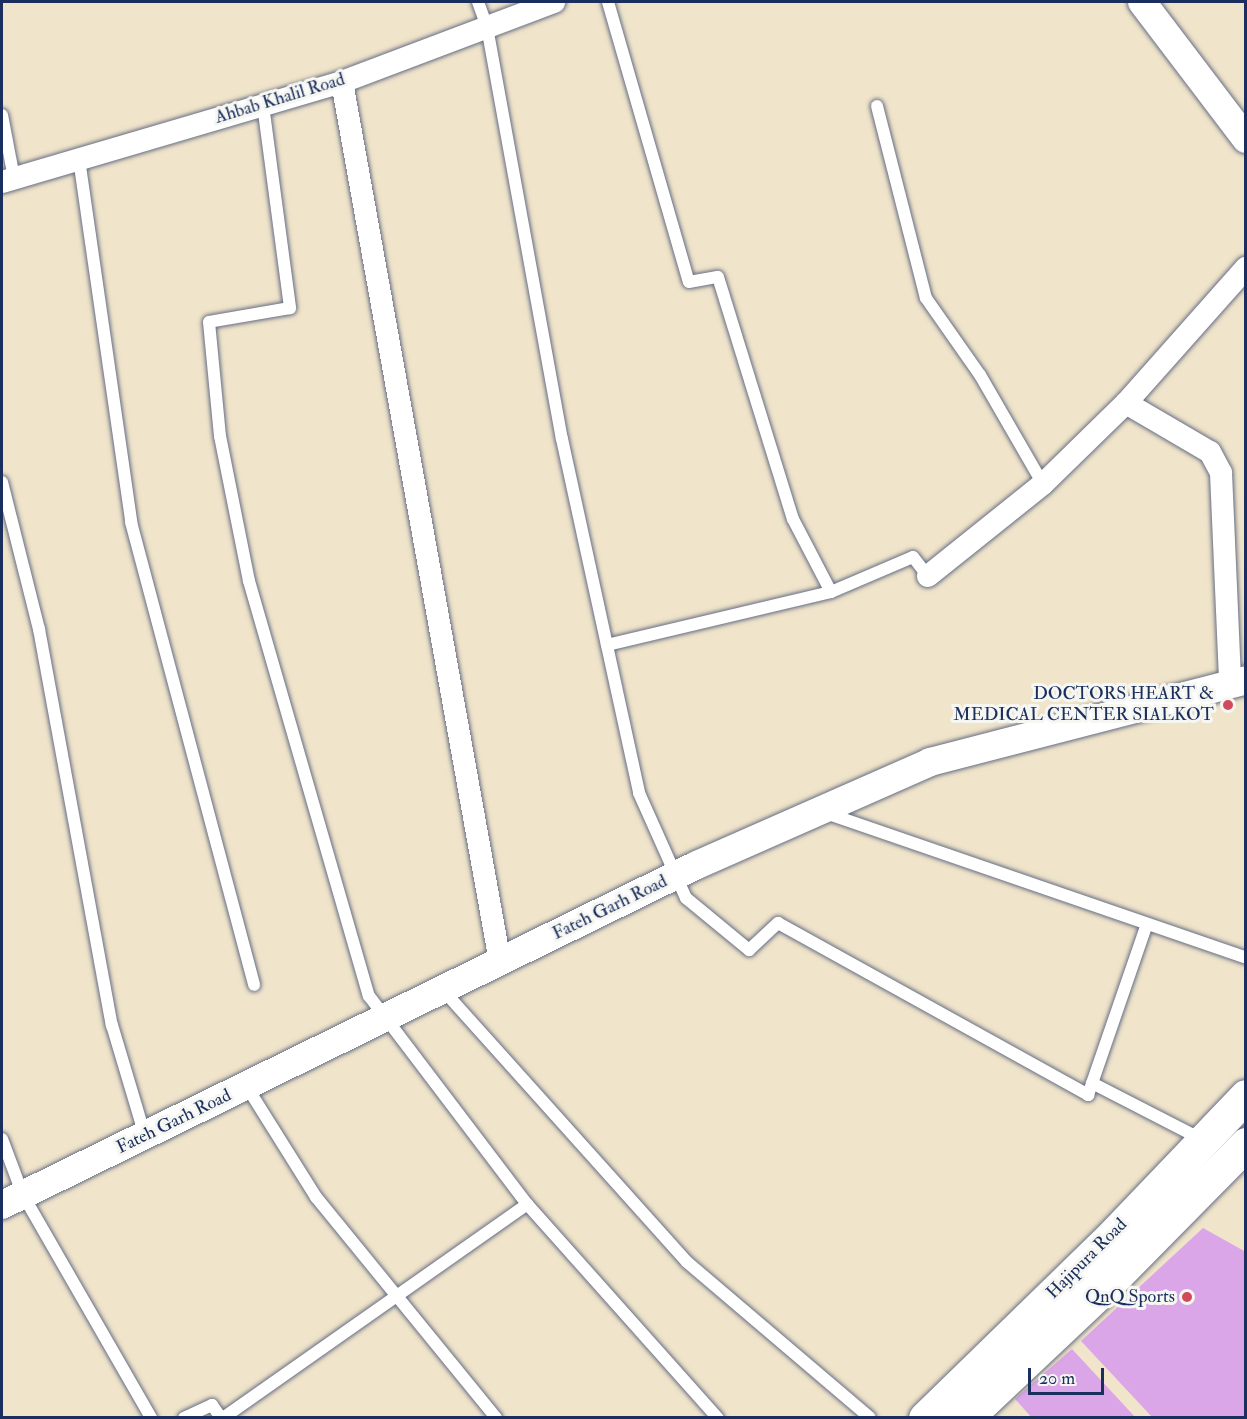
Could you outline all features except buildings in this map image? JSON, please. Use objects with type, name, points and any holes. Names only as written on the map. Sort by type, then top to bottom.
[{"type":"main road","name":"Hajipura Road","points":[[925,1418],[1114,1234],[1245,1096]]},
{"type":"main road","points":[[966,1418],[1102,1290],[1245,1144]]},
{"type":"street","name":"Ahbab Khalil Road","points":[[8,180],[342,82],[554,2]]},
{"type":"street","points":[[1142,2],[1245,140]]},
{"type":"street","points":[[342,82],[500,962]]},
{"type":"street","points":[[928,576],[1043,484],[1126,403],[1245,268]]},
{"type":"street","points":[[1126,403],[1210,453],[1221,473],[1238,681]]},
{"type":"street","name":"Fateh Garh Road","points":[[12,1200],[677,875],[930,762],[1238,681]]},
{"type":"lane","points":[[478,2],[487,27],[562,439],[639,793],[686,898],[749,950],[778,923],[1088,1095],[1147,924]]},
{"type":"lane","points":[[608,2],[689,282],[718,277],[793,519],[831,592]]},
{"type":"lane","points":[[263,105],[290,308],[209,322],[220,436],[252,592],[369,996],[388,1018],[527,1204],[718,1418]]},
{"type":"lane","points":[[877,106],[926,298],[980,375],[1043,484]]},
{"type":"lane","points":[[2,115],[8,180]]},
{"type":"lane","points":[[79,159],[130,522],[254,985]]},
{"type":"lane","points":[[2,482],[39,629],[112,1025],[145,1136]]},
{"type":"lane","points":[[607,645],[831,592],[913,557],[928,576]]},
{"type":"lane","points":[[819,811],[1245,958]]},
{"type":"lane","points":[[443,990],[687,1263],[870,1418]]},
{"type":"lane","points":[[1092,1083],[1203,1140]]},
{"type":"lane","points":[[247,1087],[316,1197],[496,1418]]},
{"type":"lane","points":[[2,1138],[12,1200],[151,1418]]},
{"type":"lane","points":[[184,1418],[212,1404],[222,1418],[527,1204]]},
{"type":"place","name":"DOCTORS HEART & MEDICAL CENTER SIALKOT","points":[[1228,705]]},
{"type":"place","name":"QnQ Sports","points":[[1187,1297]]}]
